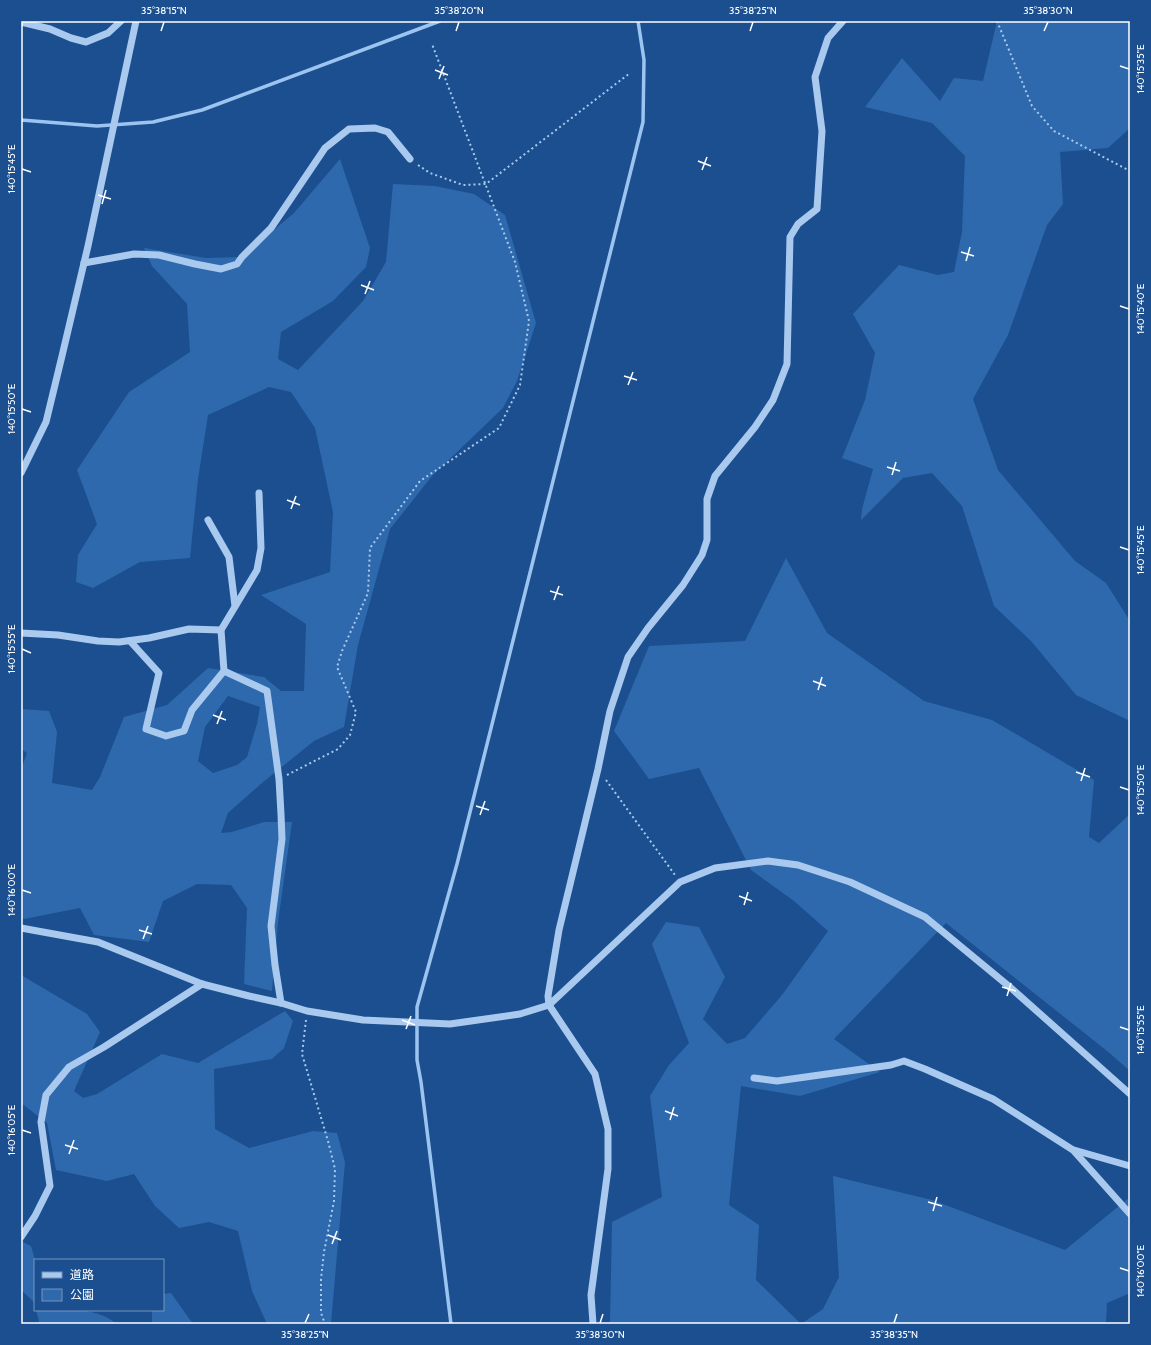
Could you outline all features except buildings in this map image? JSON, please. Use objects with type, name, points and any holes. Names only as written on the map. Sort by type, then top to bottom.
[{"type":"street","points":[[21,22],[50,29],[71,38],[86,42],[108,33],[122,21]]},
{"type":"street","points":[[21,473],[46,422],[84,263],[136,21]]},
{"type":"street","points":[[593,1324],[591,1295],[608,1169],[608,1130],[595,1074],[550,1005],[548,996],[558,930],[598,769],[610,711],[628,657],[648,628],[683,585],[702,555],[707,540],[707,499],[715,476],[756,427],[773,400],[787,364],[790,237],[798,224],[817,209],[822,131],[815,77],[828,38],[843,21]]},
{"type":"street","points":[[84,263],[134,254],[159,255],[221,269],[237,264],[271,228],[325,148],[349,129],[375,128],[388,132],[410,159]]},
{"type":"street","points":[[130,641],[159,673],[146,729],[166,736],[184,730],[192,710],[224,671],[221,630],[257,570],[261,548],[259,493]]},
{"type":"street","points":[[208,520],[229,557],[235,606]]},
{"type":"street","points":[[21,633],[58,635],[98,641],[119,642],[189,629],[221,630]]},
{"type":"street","points":[[224,671],[267,691],[279,779],[282,839],[271,926],[281,1003]]},
{"type":"street","points":[[21,928],[98,942],[202,984],[281,1003],[307,1011],[363,1020],[450,1024],[520,1014],[550,1005],[680,882],[714,868],[768,861],[798,866],[850,882],[925,917],[1011,988],[1130,1094]]},
{"type":"street","points":[[21,1237],[35,1216],[50,1186],[41,1122],[46,1095],[69,1067],[104,1047],[202,984]]},
{"type":"street","points":[[754,1078],[777,1081],[891,1065],[904,1060],[993,1099],[1074,1150],[1130,1166]]},
{"type":"street","points":[[1074,1150],[1130,1214]]},
{"type":"path","points":[[997,21],[1032,106],[1054,131],[1130,171]]},
{"type":"path","points":[[279,779],[338,749],[350,735],[356,712],[337,667],[342,651],[368,593],[370,548],[420,480],[499,428],[520,385],[529,321],[515,262],[432,44]]},
{"type":"path","points":[[410,159],[430,173],[464,185],[486,184],[630,73]]},
{"type":"path","points":[[598,769],[680,882]]},
{"type":"path","points":[[307,1011],[302,1054],[335,1169],[334,1202],[324,1252],[321,1279],[321,1313],[325,1324]]},
{"type":"green space","points":[[997,21],[1130,21],[1130,128],[1108,148],[1060,152],[1063,204],[1047,225],[1008,335],[973,399],[998,470],[1075,561],[1106,583],[1130,621],[1130,721],[1076,695],[1031,641],[994,606],[962,506],[932,473],[903,478],[861,520],[862,509],[873,469],[842,458],[865,400],[875,353],[853,314],[899,265],[938,275],[954,272],[962,232],[965,156],[932,123],[865,107],[902,58],[940,101],[954,78],[983,81]]},
{"type":"green space","points":[[340,159],[370,248],[366,267],[333,301],[281,332],[278,359],[298,370],[363,301],[386,262],[393,184],[435,186],[474,194],[505,215],[536,323],[517,381],[503,408],[432,476],[390,529],[358,645],[344,727],[314,741],[228,813],[221,833],[232,832],[264,822],[292,822],[278,922],[272,991],[244,984],[247,908],[231,885],[197,884],[163,901],[149,942],[94,935],[80,908],[24,919],[21,918],[21,770],[27,753],[21,749],[21,709],[49,711],[57,732],[52,783],[92,790],[100,777],[124,717],[167,705],[208,668],[264,677],[281,691],[304,691],[306,624],[261,595],[330,572],[333,512],[315,428],[291,392],[269,387],[208,415],[198,479],[190,558],[140,562],[93,588],[76,582],[78,555],[97,524],[77,470],[129,392],[190,352],[187,304],[152,266],[144,248],[206,258],[242,257],[294,213]],"holes":[[[228,696],[260,707],[257,724],[247,757],[237,765],[213,773],[198,761],[205,727]]]},
{"type":"green space","points":[[786,558],[827,633],[924,701],[992,720],[1094,780],[1089,837],[1099,843],[1130,814],[1130,1071],[946,923],[834,1039],[880,1072],[800,1096],[741,1086],[729,1205],[759,1225],[756,1280],[801,1324],[610,1324],[612,1222],[662,1197],[650,1096],[669,1065],[689,1043],[652,944],[666,922],[699,927],[725,977],[703,1019],[727,1044],[745,1038],[782,995],[828,931],[794,901],[751,870],[699,768],[649,779],[614,731],[649,646],[745,641]]},
{"type":"green space","points":[[21,975],[87,1014],[100,1032],[74,1091],[83,1098],[97,1094],[162,1054],[198,1063],[285,1011],[293,1021],[284,1048],[272,1059],[214,1069],[215,1129],[249,1148],[313,1131],[337,1133],[345,1162],[331,1324],[267,1324],[252,1291],[238,1231],[209,1222],[179,1228],[155,1206],[134,1174],[107,1181],[56,1170],[47,1123],[21,1103]]},
{"type":"green space","points":[[833,1176],[932,1200],[1065,1250],[1130,1197],[1130,1293],[1107,1303],[1106,1324],[801,1324],[823,1309],[839,1277]]},
{"type":"green space","points":[[21,1241],[31,1246],[35,1259],[34,1302],[21,1290]]},
{"type":"green space","points":[[171,1293],[193,1324],[152,1324],[152,1311],[164,1311],[164,1294]]},
{"type":"green space","points":[[36,1311],[84,1311],[99,1314],[117,1324],[37,1324],[39,1321]]},
{"type":"waterway","points":[[21,120],[97,126],[153,122],[202,110],[440,21]]},
{"type":"waterway","points":[[451,1324],[417,1060],[417,1007],[457,864],[643,122],[644,60],[638,21]]}]
